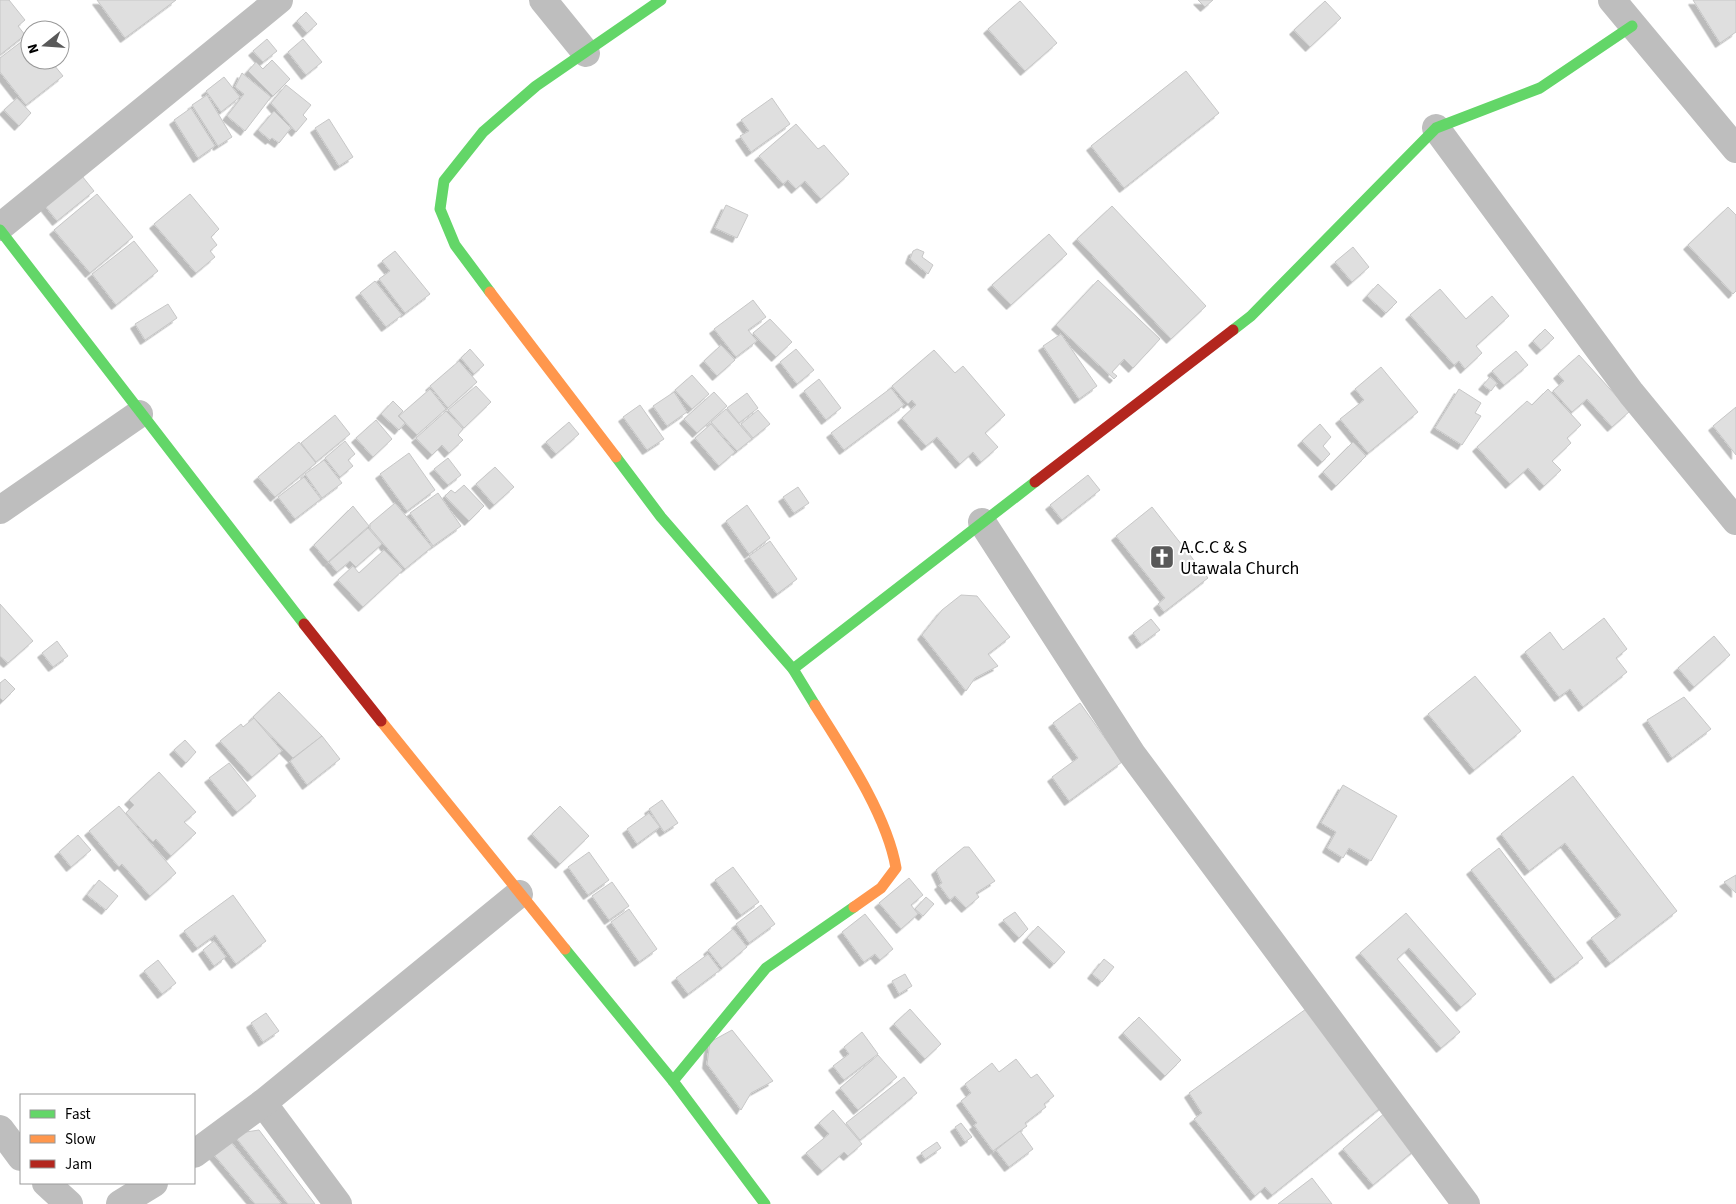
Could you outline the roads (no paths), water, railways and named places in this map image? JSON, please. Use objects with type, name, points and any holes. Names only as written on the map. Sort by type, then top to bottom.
[{"type":"street","points":[[279,0],[0,228],[140,414],[519,894],[672,1081],[765,1204]]},
{"type":"street","points":[[543,0],[586,53]]},
{"type":"street","points":[[661,0],[536,86],[483,132],[444,181],[440,209],[455,246],[655,509],[793,668],[858,776],[893,850],[896,868],[881,888],[766,968],[672,1081]]},
{"type":"street","points":[[1612,0],[1736,149]]},
{"type":"street","points":[[793,668],[1251,316],[1436,128],[1540,88],[1632,26]]},
{"type":"street","points":[[1436,128],[1631,393],[1736,521]]},
{"type":"street","points":[[0,510],[140,414]]},
{"type":"street","points":[[982,522],[1132,754],[1466,1204]]},
{"type":"street","points":[[195,1153],[263,1103],[519,894]]},
{"type":"street","points":[[263,1103],[338,1204]]},
{"type":"street","points":[[0,1129],[20,1156]]},
{"type":"street","points":[[47,1184],[69,1204]]},
{"type":"street","points":[[120,1204],[152,1184]]},
{"type":"place","name":"A.C.C & S Utawala Church","points":[[1162,557]]}]
